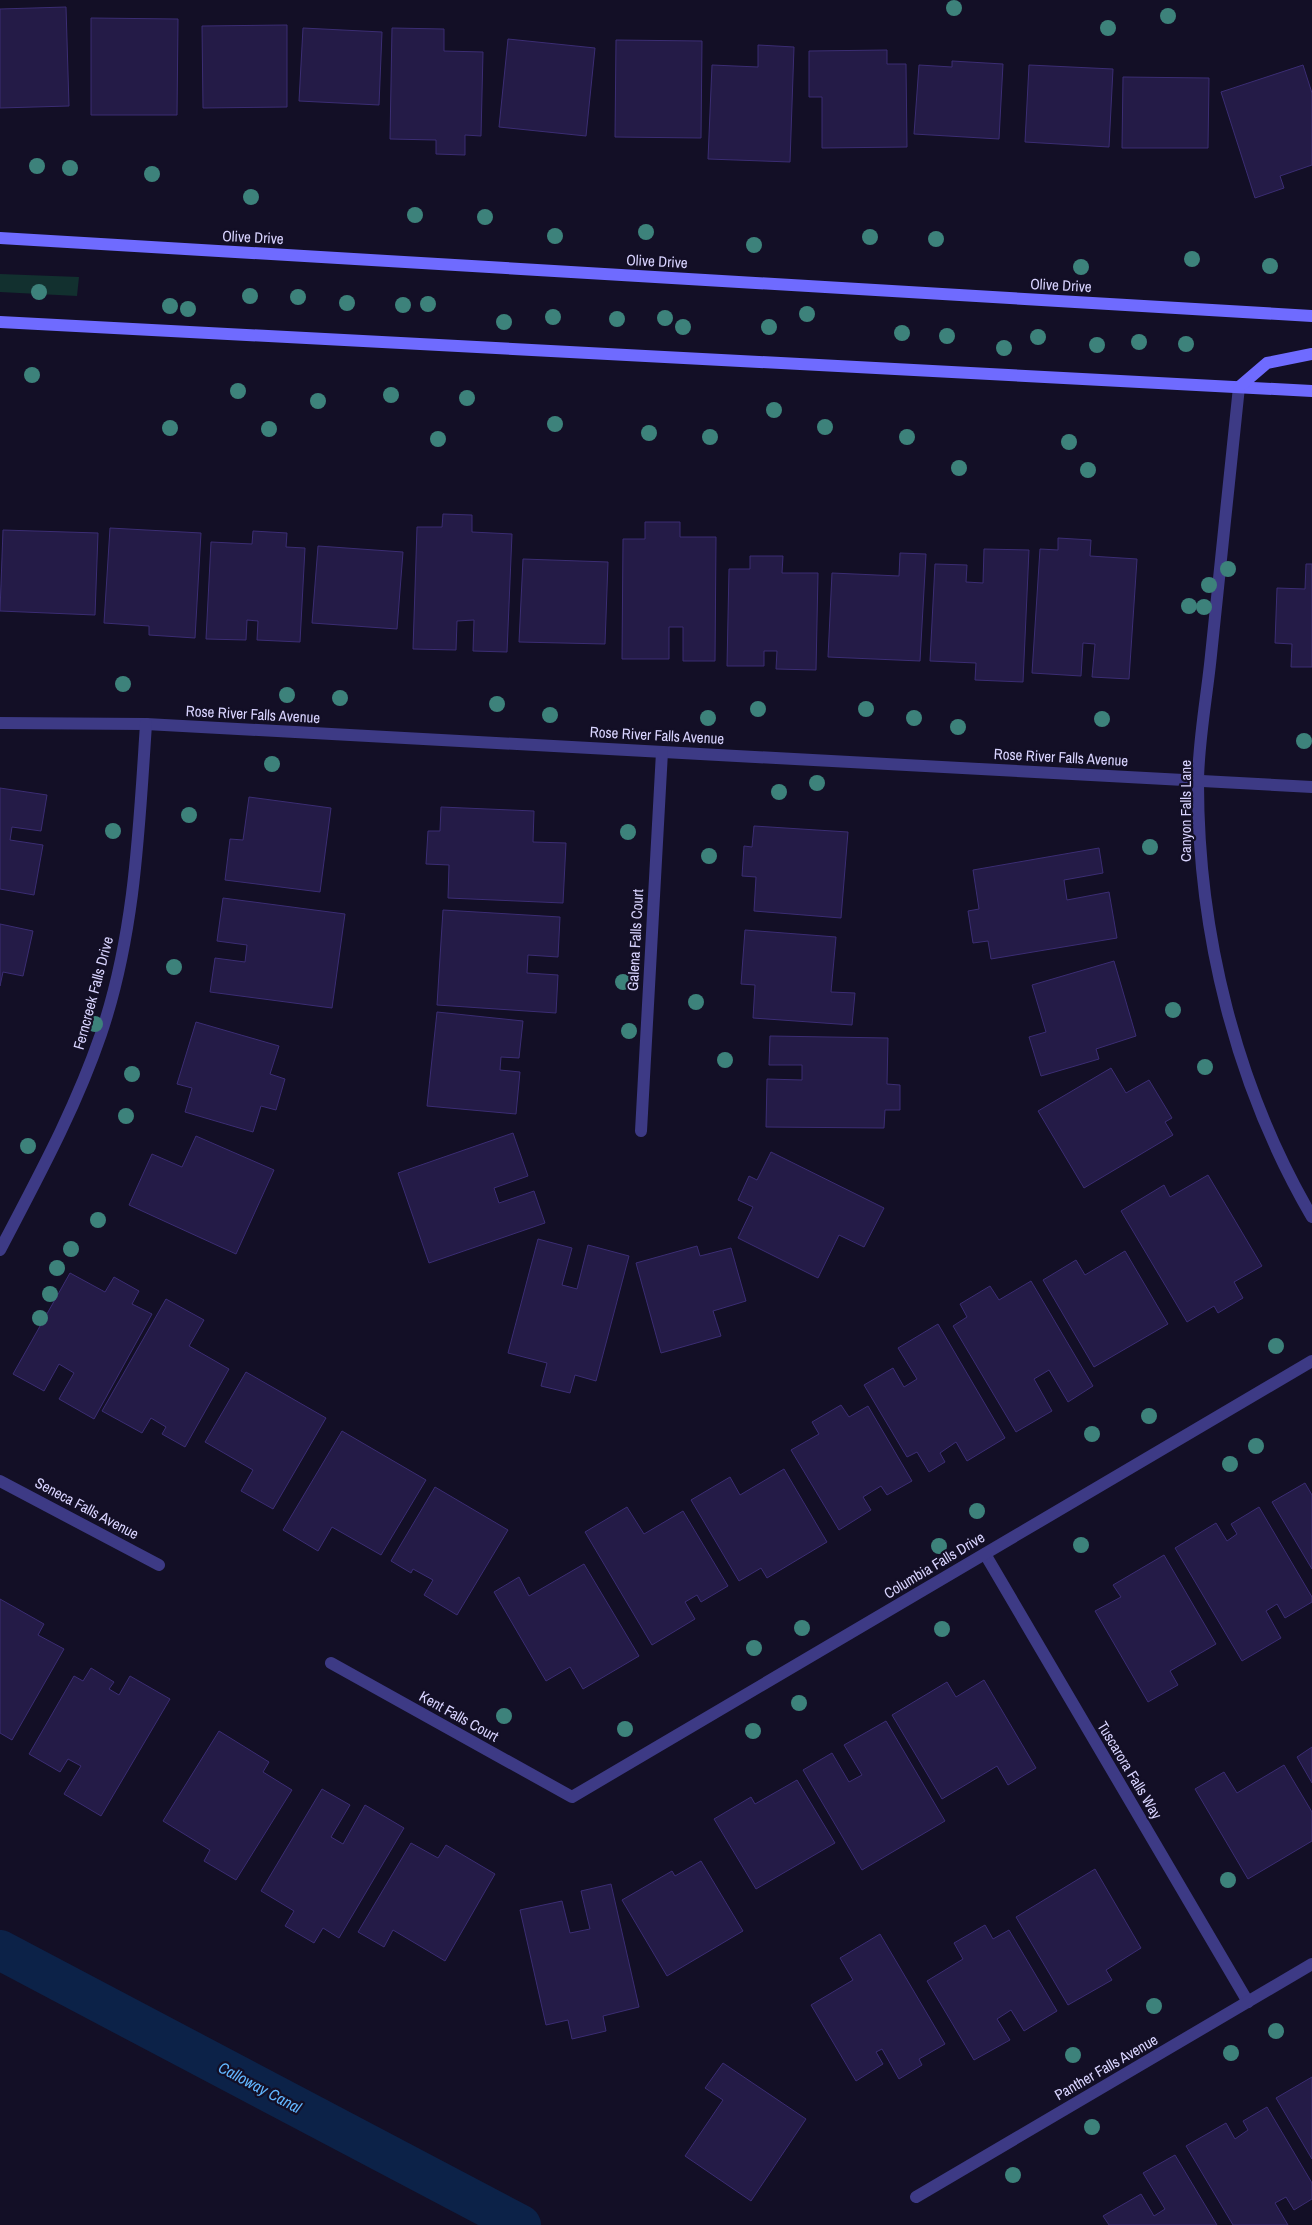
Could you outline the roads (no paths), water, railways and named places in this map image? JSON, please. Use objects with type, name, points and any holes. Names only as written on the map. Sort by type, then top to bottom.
[{"type":"main road","name":"Olive Drive","points":[[0,238],[1312,316]]},
{"type":"main road","points":[[0,322],[1312,391]]},
{"type":"main road","points":[[1239,387],[1267,363],[1312,354]]},
{"type":"street","name":"Canyon Falls Lane","points":[[1239,387],[1198,781],[1204,889],[1215,960],[1238,1047],[1269,1132],[1312,1217]]},
{"type":"street","name":"Rose River Falls Avenue","points":[[0,723],[146,724],[1312,787]]},
{"type":"street","name":"Ferncreek Falls Drive","points":[[0,1250],[69,1117],[101,1033],[123,949],[137,868],[146,724]]},
{"type":"street","name":"Galena Falls Court","points":[[641,1131],[662,752]]},
{"type":"street","name":"Columbia Falls Drive","points":[[572,1797],[1312,1362]]},
{"type":"street","name":"Seneca Falls Avenue","points":[[0,1481],[159,1565]]},
{"type":"street","name":"Tuscarora Falls Way","points":[[984,1554],[1248,2002]]},
{"type":"street","name":"Kent Falls Court","points":[[331,1663],[572,1797]]},
{"type":"street","name":"Panther Falls Avenue","points":[[916,2197],[1312,1964]]},
{"type":"waterway","name":"Calloway Canal","points":[[0,1950],[521,2225]]}]
